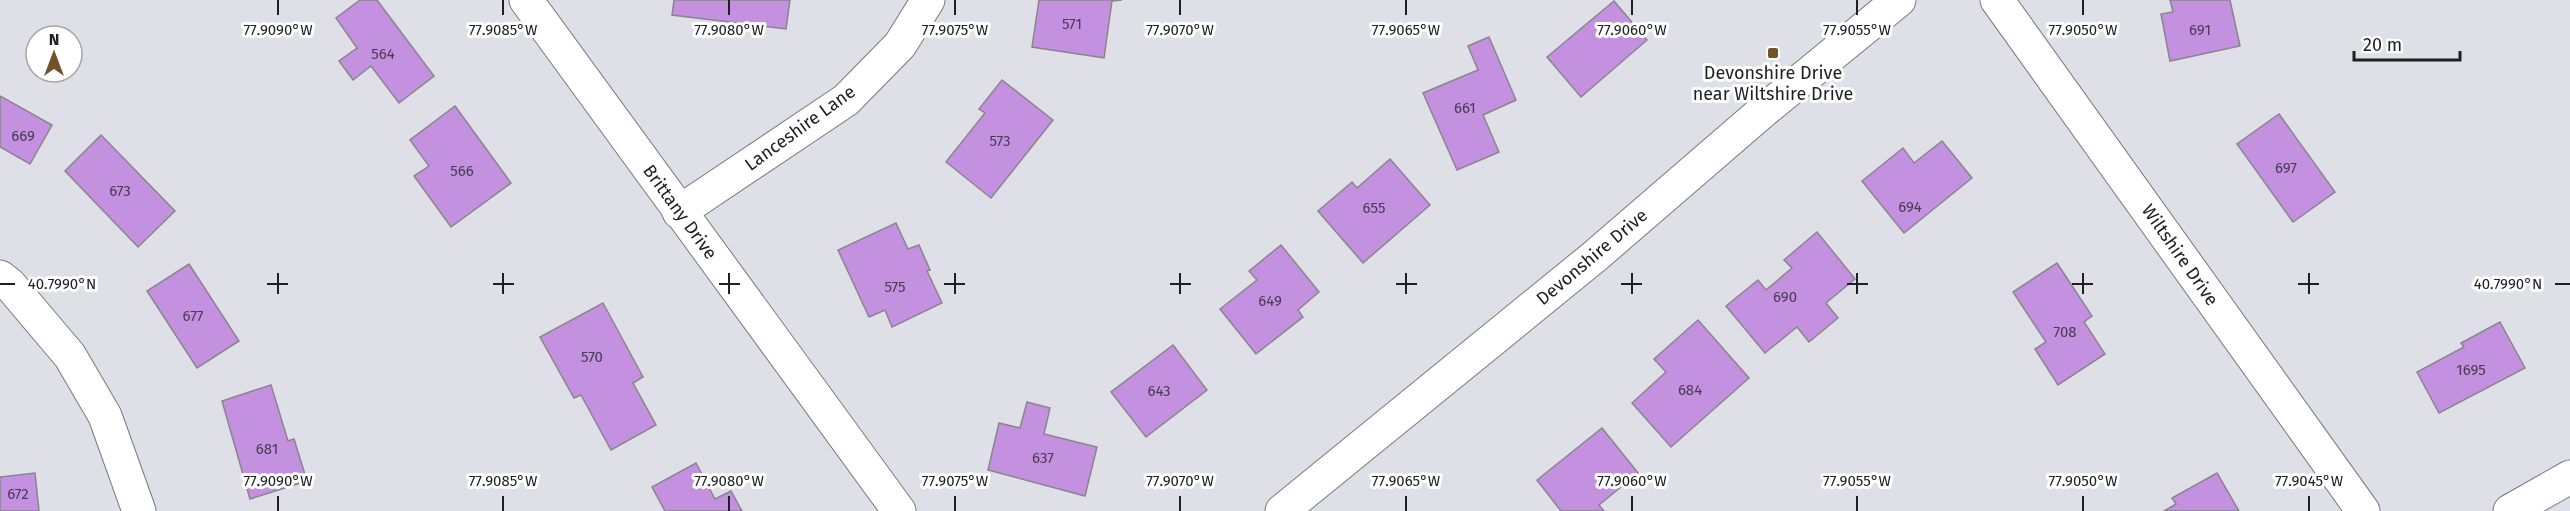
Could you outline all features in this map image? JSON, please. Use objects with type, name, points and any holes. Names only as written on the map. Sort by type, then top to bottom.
[{"type":"street","name":"Brittany Drive","points":[[526,0],[899,511]]},
{"type":"street","name":"Lanceshire Lane","points":[[680,212],[846,100],[900,45],[928,0]]},
{"type":"street","name":"Devonshire Drive","points":[[1282,511],[1594,256],[1762,112],[1899,0]]},
{"type":"street","name":"Wiltshire Drive","points":[[1997,0],[2363,511]]},
{"type":"street","points":[[0,277],[10,285],[70,356],[105,416],[139,511]]},
{"type":"street","points":[[2510,511],[2570,477]]},
{"type":"building","points":[[360,0],[377,0],[434,76],[399,103],[371,66],[353,80],[339,61],[357,48],[336,18]]},
{"type":"building","points":[[674,0],[790,0],[786,29],[672,15]]},
{"type":"building","points":[[1039,0],[1122,0],[1112,1],[1104,58],[1032,47]]},
{"type":"building","points":[[2170,0],[2230,0],[2240,46],[2170,61],[2161,14],[2173,12]]},
{"type":"building","points":[[1614,1],[1647,40],[1581,97],[1547,57]]},
{"type":"building","points":[[1489,37],[1516,100],[1483,115],[1499,152],[1457,170],[1423,93],[1478,70],[1468,46]]},
{"type":"building","points":[[1002,80],[1053,120],[991,198],[946,162],[985,113],[979,109]]},
{"type":"building","points":[[0,96],[52,125],[30,164],[0,147]]},
{"type":"building","points":[[455,106],[511,183],[451,227],[414,176],[429,166],[410,140]]},
{"type":"building","points":[[2279,114],[2335,192],[2293,222],[2237,144]]},
{"type":"building","points":[[101,135],[175,211],[138,247],[65,171]]},
{"type":"building","points":[[1942,141],[1972,178],[1904,233],[1862,181],[1903,148],[1914,163]]},
{"type":"building","points":[[1390,159],[1430,205],[1363,263],[1318,211],[1352,182],[1357,188]]},
{"type":"building","points":[[896,223],[908,249],[919,245],[930,270],[927,271],[942,303],[892,327],[885,310],[869,317],[838,250]]},
{"type":"building","points":[[1817,232],[1855,279],[1826,303],[1838,318],[1809,342],[1797,327],[1765,353],[1726,306],[1758,280],[1766,290],[1792,268],[1784,260]]},
{"type":"building","points":[[1281,245],[1319,292],[1298,310],[1303,317],[1256,354],[1220,309],[1257,280],[1249,271]]},
{"type":"building","points":[[2057,263],[2092,316],[2084,322],[2105,354],[2058,385],[2035,349],[2046,342],[2013,292]]},
{"type":"building","points":[[189,264],[239,341],[197,368],[147,291]]},
{"type":"building","points":[[603,303],[643,377],[633,383],[656,425],[611,450],[581,395],[574,398],[540,337]]},
{"type":"building","points":[[1698,320],[1749,378],[1671,447],[1632,403],[1666,372],[1654,359]]},
{"type":"building","points":[[2500,322],[2525,368],[2439,413],[2417,372],[2464,347],[2461,343]]},
{"type":"building","points":[[1173,345],[1207,390],[1146,437],[1111,392]]},
{"type":"building","points":[[271,385],[288,441],[294,439],[307,481],[250,499],[222,401]]},
{"type":"building","points":[[1027,402],[1050,408],[1044,434],[1097,447],[1085,496],[988,470],[999,423],[1020,428]]},
{"type":"building","points":[[1602,428],[1638,473],[1599,505],[1604,511],[1561,511],[1537,480]]},
{"type":"building","points":[[696,463],[715,499],[731,491],[742,511],[665,511],[652,487]]},
{"type":"building","points":[[35,473],[39,511],[0,511],[0,477]]},
{"type":"building","points":[[2217,473],[2239,511],[2164,511],[2176,504],[2172,498]]},
{"type":"place","name":"Devonshire Drive near Wiltshire Drive","points":[[1773,53]]}]
